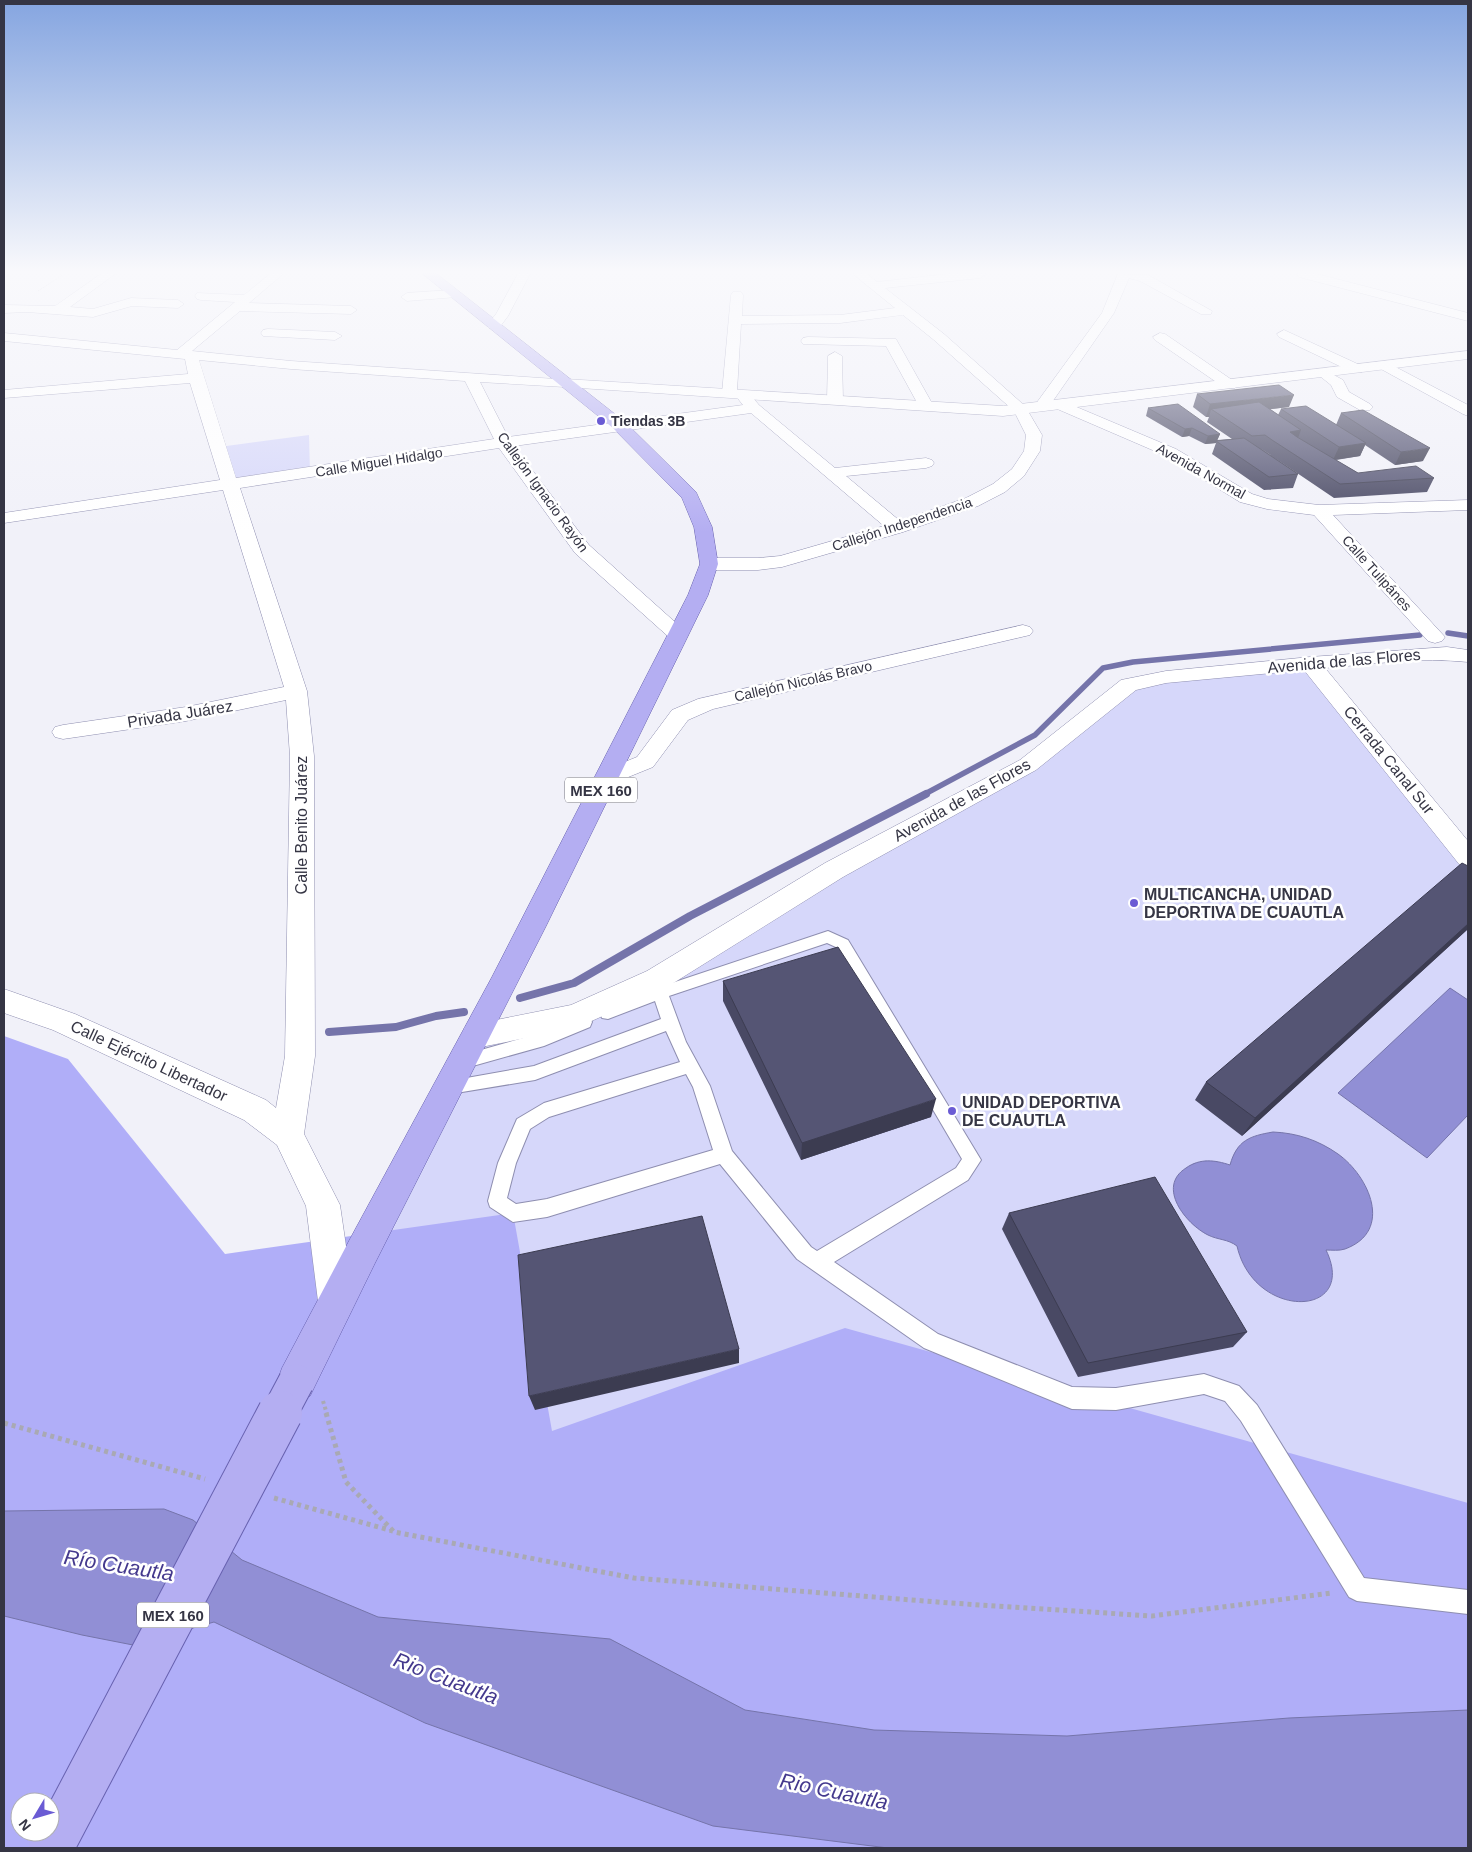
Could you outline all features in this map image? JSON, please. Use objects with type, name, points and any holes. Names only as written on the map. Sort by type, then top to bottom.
[{"type":"main road","name":"MEX 160","points":[[51,1848],[310,1390],[336,1301],[450,1087],[608,777],[698,595],[709,564],[703,527],[690,496],[619,425],[537,360]]},
{"type":"street","name":"Calle Benito Juárez","points":[[188,360],[196,378],[231,485],[296,691],[302,756],[300,1056],[288,1135]]},
{"type":"street","points":[[243,360],[984,410],[1060,405],[1428,360]]},
{"type":"street","points":[[291,365],[296,360]]},
{"type":"street","points":[[735,360],[735,394]]},
{"type":"street","points":[[835,360],[835,401]]},
{"type":"street","points":[[900,360],[924,406]]},
{"type":"street","points":[[965,360],[1020,409]]},
{"type":"street","points":[[1043,405],[1074,360]]},
{"type":"street","points":[[1194,360],[1230,385]]},
{"type":"street","points":[[1338,360],[1357,370]]},
{"type":"street","points":[[1386,366],[1468,411]]},
{"type":"street","points":[[1323,373],[1338,383],[1342,394],[1366,407]]},
{"type":"street","name":"Callejón Ignacio Rayón","points":[[470,377],[503,442],[582,549],[678,635]]},
{"type":"street","points":[[4,394],[196,378]]},
{"type":"street","points":[[735,394],[897,528]]},
{"type":"street","name":"Avenida Normal","points":[[1060,405],[1170,452],[1246,498],[1267,504],[1319,510],[1468,505]]},
{"type":"street","name":"Calle Miguel Hidalgo","points":[[4,518],[231,485],[503,442],[754,408]]},
{"type":"street","name":"Callejón Independencia","points":[[709,564],[758,564],[782,561],[897,528],[972,502],[999,488],[1018,472],[1032,450],[1034,435],[1020,409]]},
{"type":"street","points":[[831,473],[926,463]]},
{"type":"street","name":"Calle Tulipánes","points":[[1319,510],[1435,637]]},
{"type":"street","name":"Callejón Nicolás Bravo","points":[[608,777],[645,762],[680,715],[706,704],[1023,631]]},
{"type":"street","name":"Avenida de las Flores","points":[[476,1036],[576,1016],[657,979],[834,870],[1028,765],[1129,685],[1166,677],[1310,663],[1431,654],[1468,656]]},
{"type":"street","name":"Cerrada Canal Sur","points":[[1310,663],[1468,858]]},
{"type":"street","name":"Privada Juárez","points":[[63,732],[194,713],[296,691]]},
{"type":"street","name":"Calle Ejército Libertador","points":[[4,1000],[64,1022],[255,1110],[288,1135]]},
{"type":"street","points":[[288,1135],[323,1205],[336,1301]]},
{"type":"lane","points":[[462,1062],[544,1039],[622,1007],[828,937],[843,944],[972,1160],[962,1174],[816,1262]]},
{"type":"lane","points":[[660,994],[670,1023],[701,1086],[724,1154],[804,1253],[931,1341],[1072,1398],[1116,1400],[1204,1384],[1232,1393],[1250,1413],[1357,1589],[1468,1602]]},
{"type":"lane","points":[[450,1087],[534,1073],[670,1023]]},
{"type":"lane","points":[[690,1066],[544,1111],[522,1124],[507,1163],[497,1201],[513,1213],[547,1208],[724,1154]]},
{"type":"path","points":[[310,1390],[346,1482],[394,1532]]},
{"type":"path","points":[[4,1423],[213,1481]]},
{"type":"path","points":[[270,1497],[394,1532],[634,1578],[1152,1616],[1357,1589]]},
{"type":"shaded area","points":[[309,435],[310,473],[231,485],[219,447]]},
{"type":"shaded area","name":"UNIDAD DEPORTIVA DE CUAUTLA","points":[[1310,663],[1468,858],[1468,1520],[247,1475],[476,1036],[576,1016],[1028,765],[1129,685]]},
{"type":"shaded area","points":[[4,1036],[68,1059],[225,1254],[513,1213],[552,1431],[845,1328],[1468,1503],[1468,1848],[39,1848],[41,1842],[60,1842],[60,1792],[10,1792],[10,1842],[36,1842],[33,1848],[4,1848]]},
{"type":"water","points":[[1450,988],[1468,1000],[1468,1115],[1427,1158],[1338,1093]]},
{"type":"water","points":[[1273,1132],[1307,1138],[1338,1154],[1359,1176],[1367,1189],[1372,1203],[1372,1217],[1369,1230],[1360,1241],[1345,1249],[1326,1250],[1332,1272],[1328,1289],[1317,1298],[1300,1302],[1281,1298],[1263,1288],[1247,1270],[1237,1246],[1208,1235],[1191,1223],[1183,1214],[1174,1195],[1174,1185],[1177,1176],[1186,1168],[1202,1161],[1230,1165],[1236,1150],[1246,1141],[1258,1135]]},
{"type":"water","points":[[164,1509],[193,1520],[242,1560],[378,1617],[610,1639],[745,1710],[874,1730],[1067,1736],[1289,1718],[1468,1710],[1468,1848],[888,1848],[713,1826],[425,1723],[214,1622],[133,1645],[4,1616],[4,1511]]},
{"type":"building","points":[[1279,385],[1294,395],[1210,404],[1197,394]]},
{"type":"building","points":[[1259,402],[1301,430],[1290,432],[1358,473],[1416,466],[1434,478],[1340,484],[1265,435],[1252,436],[1211,409]]},
{"type":"building","points":[[1178,404],[1220,434],[1208,436],[1192,428],[1185,429],[1148,408]]},
{"type":"building","points":[[1306,406],[1366,443],[1339,447],[1281,409]]},
{"type":"building","points":[[1363,410],[1430,448],[1401,452],[1341,413]]},
{"type":"building","points":[[1244,438],[1298,474],[1269,477],[1216,441]]},
{"type":"building","points":[[1462,863],[1468,866],[1468,924],[1255,1118],[1206,1082]]},
{"type":"building","points":[[838,947],[936,1099],[802,1143],[723,981]]},
{"type":"building","points":[[1155,1177],[1247,1332],[1088,1363],[1009,1213]]},
{"type":"building","points":[[702,1216],[739,1349],[529,1396],[518,1255]]},
{"type":"waterway","points":[[1448,633],[1468,636]]},
{"type":"waterway","points":[[923,795],[1035,735],[1103,668],[1133,662],[1420,635]]},
{"type":"waterway","points":[[520,998],[574,983],[690,916],[926,794]]},
{"type":"waterway","points":[[329,1032],[396,1027],[436,1016],[464,1012]]},
{"type":"place","name":"Tiendas 3B","points":[[601,421]]},
{"type":"place","name":"MULTICANCHA, UNIDAD DEPORTIVA DE CUAUTLA","points":[[1134,903]]},
{"type":"place","name":"UNIDAD DEPORTIVA DE CUAUTLA","points":[[952,1111]]},
{"type":"water label","name":"Río Cuautla","points":[[119,1565]]},
{"type":"water label","name":"Rio Cuautla","points":[[446,1678]]},
{"type":"water label","name":"Rio Cuautla","points":[[834,1791]]}]
